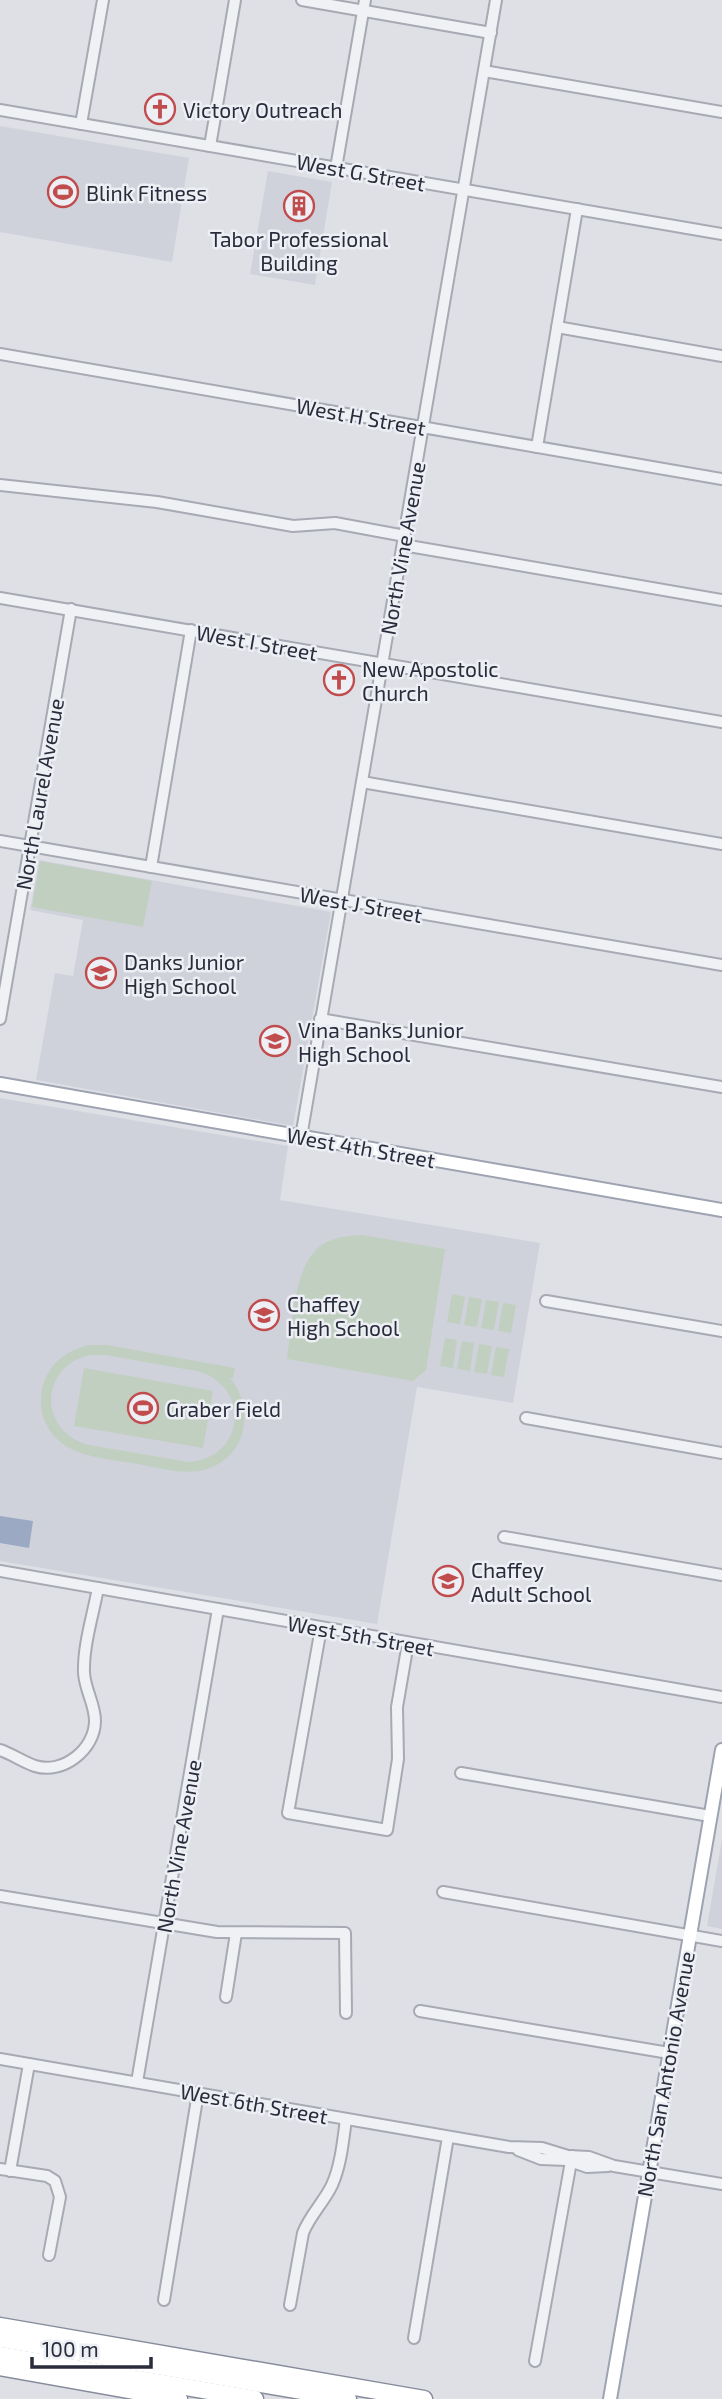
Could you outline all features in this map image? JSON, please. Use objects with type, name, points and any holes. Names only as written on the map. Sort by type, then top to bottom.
[{"type":"highway","points":[[0,2326],[424,2399]]},
{"type":"highway","points":[[0,2339],[348,2399]]},
{"type":"highway","points":[[0,2355],[256,2399]]},
{"type":"highway","points":[[0,2369],[179,2399]]},
{"type":"main road","name":"West 4th Street","points":[[0,1084],[722,1210]]},
{"type":"main road","name":"North San Antonio Avenue","points":[[610,2399],[722,1750]]},
{"type":"street","points":[[81,124],[103,0]]},
{"type":"street","points":[[210,146],[234,0]]},
{"type":"street","points":[[302,0],[364,6],[491,33]]},
{"type":"street","name":"North Vine Avenue","points":[[301,1137],[496,0]]},
{"type":"street","points":[[336,167],[364,6]]},
{"type":"street","points":[[484,71],[722,112]]},
{"type":"street","name":"West G Street","points":[[0,110],[722,234]]},
{"type":"street","points":[[537,447],[577,209]]},
{"type":"street","points":[[557,327],[722,356]]},
{"type":"street","name":"West H Street","points":[[0,354],[722,479]]},
{"type":"street","points":[[0,485],[157,502],[293,526],[335,523],[404,540],[722,600]]},
{"type":"street","name":"West I Street","points":[[0,598],[722,722]]},
{"type":"street","name":"North Laurel Avenue","points":[[0,1019],[71,609]]},
{"type":"street","points":[[151,866],[191,631]]},
{"type":"street","points":[[362,782],[722,844]]},
{"type":"street","name":"West J Street","points":[[0,841],[722,965]]},
{"type":"street","points":[[320,1019],[722,1087]]},
{"type":"street","points":[[546,1301],[722,1331]]},
{"type":"street","points":[[526,1418],[722,1452]]},
{"type":"street","points":[[504,1537],[722,1575]]},
{"type":"street","name":"West 5th Street","points":[[0,1571],[722,1697]]},
{"type":"street","points":[[0,1750],[36,1766],[51,1767],[80,1754],[91,1741],[96,1723],[84,1677],[84,1663],[98,1588]]},
{"type":"street","name":"North Vine Avenue","points":[[137,2082],[218,1609]]},
{"type":"street","points":[[321,1628],[288,1813],[387,1830],[398,1759],[397,1707],[408,1643]]},
{"type":"street","points":[[461,1773],[710,1816]]},
{"type":"street","points":[[443,1892],[722,1941]]},
{"type":"street","points":[[0,1896],[217,1932],[345,1933],[346,2013]]},
{"type":"street","points":[[226,1997],[236,1933]]},
{"type":"street","points":[[420,2011],[669,2053]]},
{"type":"street","name":"West 6th Street","points":[[0,2059],[448,2137],[509,2147],[542,2148],[572,2159],[589,2157],[614,2166],[722,2184]]},
{"type":"street","points":[[29,2064],[5,2170],[47,2176],[55,2181],[59,2188],[60,2197],[49,2255]]},
{"type":"street","points":[[164,2300],[198,2093]]},
{"type":"street","points":[[290,2305],[303,2233],[335,2176],[346,2119]]},
{"type":"street","points":[[414,2339],[448,2137]]},
{"type":"street","points":[[536,2361],[572,2159]]},
{"type":"shaded area","points":[[0,126],[189,158],[172,262],[0,232]]},
{"type":"shaded area","points":[[268,171],[332,182],[315,285],[250,274]]},
{"type":"shaded area","points":[[39,860],[331,912],[293,1126],[36,1080],[55,973],[73,976],[83,920],[30,910]]},
{"type":"shaded area","name":"Chaffey High School","points":[[0,1098],[288,1146],[280,1200],[540,1243],[513,1403],[417,1387],[377,1624],[0,1561]]},
{"type":"shaded area","points":[[722,1839],[722,1929],[707,1926]]},
{"type":"green space","points":[[40,861],[152,881],[143,927],[32,907]]},
{"type":"green space","points":[[362,1235],[445,1249],[426,1370],[413,1381],[287,1359],[295,1298],[304,1268],[311,1256],[320,1246],[330,1241]]},
{"type":"green space","points":[[452,1294],[465,1297],[460,1324],[447,1322]]},
{"type":"green space","points":[[469,1297],[482,1299],[477,1327],[464,1325]]},
{"type":"green space","points":[[486,1300],[499,1302],[494,1330],[481,1328]]},
{"type":"green space","points":[[503,1303],[516,1305],[511,1333],[498,1331]]},
{"type":"green space","points":[[445,1338],[457,1340],[453,1368],[440,1366]]},
{"type":"green space","points":[[462,1341],[474,1343],[470,1371],[457,1369]]},
{"type":"green space","points":[[479,1344],[492,1346],[487,1374],[474,1372]]},
{"type":"green space","points":[[107,1345],[235,1368],[233,1378],[230,1378],[243,1403],[245,1417],[239,1442],[221,1463],[190,1472],[98,1458],[72,1450],[52,1434],[45,1422],[41,1399],[50,1370],[60,1359],[81,1347]],"holes":[[[90,1355],[105,1355],[197,1371],[215,1379],[227,1391],[233,1405],[235,1421],[231,1435],[222,1448],[208,1458],[189,1462],[89,1445],[72,1438],[60,1427],[53,1414],[51,1399],[54,1385],[61,1372],[73,1361]]]},
{"type":"green space","points":[[496,1347],[509,1349],[504,1377],[491,1375]]},
{"type":"green space","name":"Graber Field","points":[[84,1368],[213,1391],[203,1448],[74,1426]]},
{"type":"water","points":[[0,1516],[33,1521],[29,1548],[0,1543]]},
{"type":"place","name":"Victory Outreach","points":[[160,109]]},
{"type":"place","name":"Blink Fitness","points":[[63,192]]},
{"type":"place","name":"Tabor Professional Building","points":[[299,206]]},
{"type":"place","name":"New Apostolic Church","points":[[339,680]]},
{"type":"place","name":"Danks Junior High School","points":[[101,973]]},
{"type":"place","name":"Vina Banks Junior High School","points":[[275,1041]]},
{"type":"place","name":"Chaffey High School","points":[[264,1315]]},
{"type":"place","name":"Graber Field","points":[[143,1408]]},
{"type":"place","name":"Chaffey Adult School","points":[[448,1581]]}]
